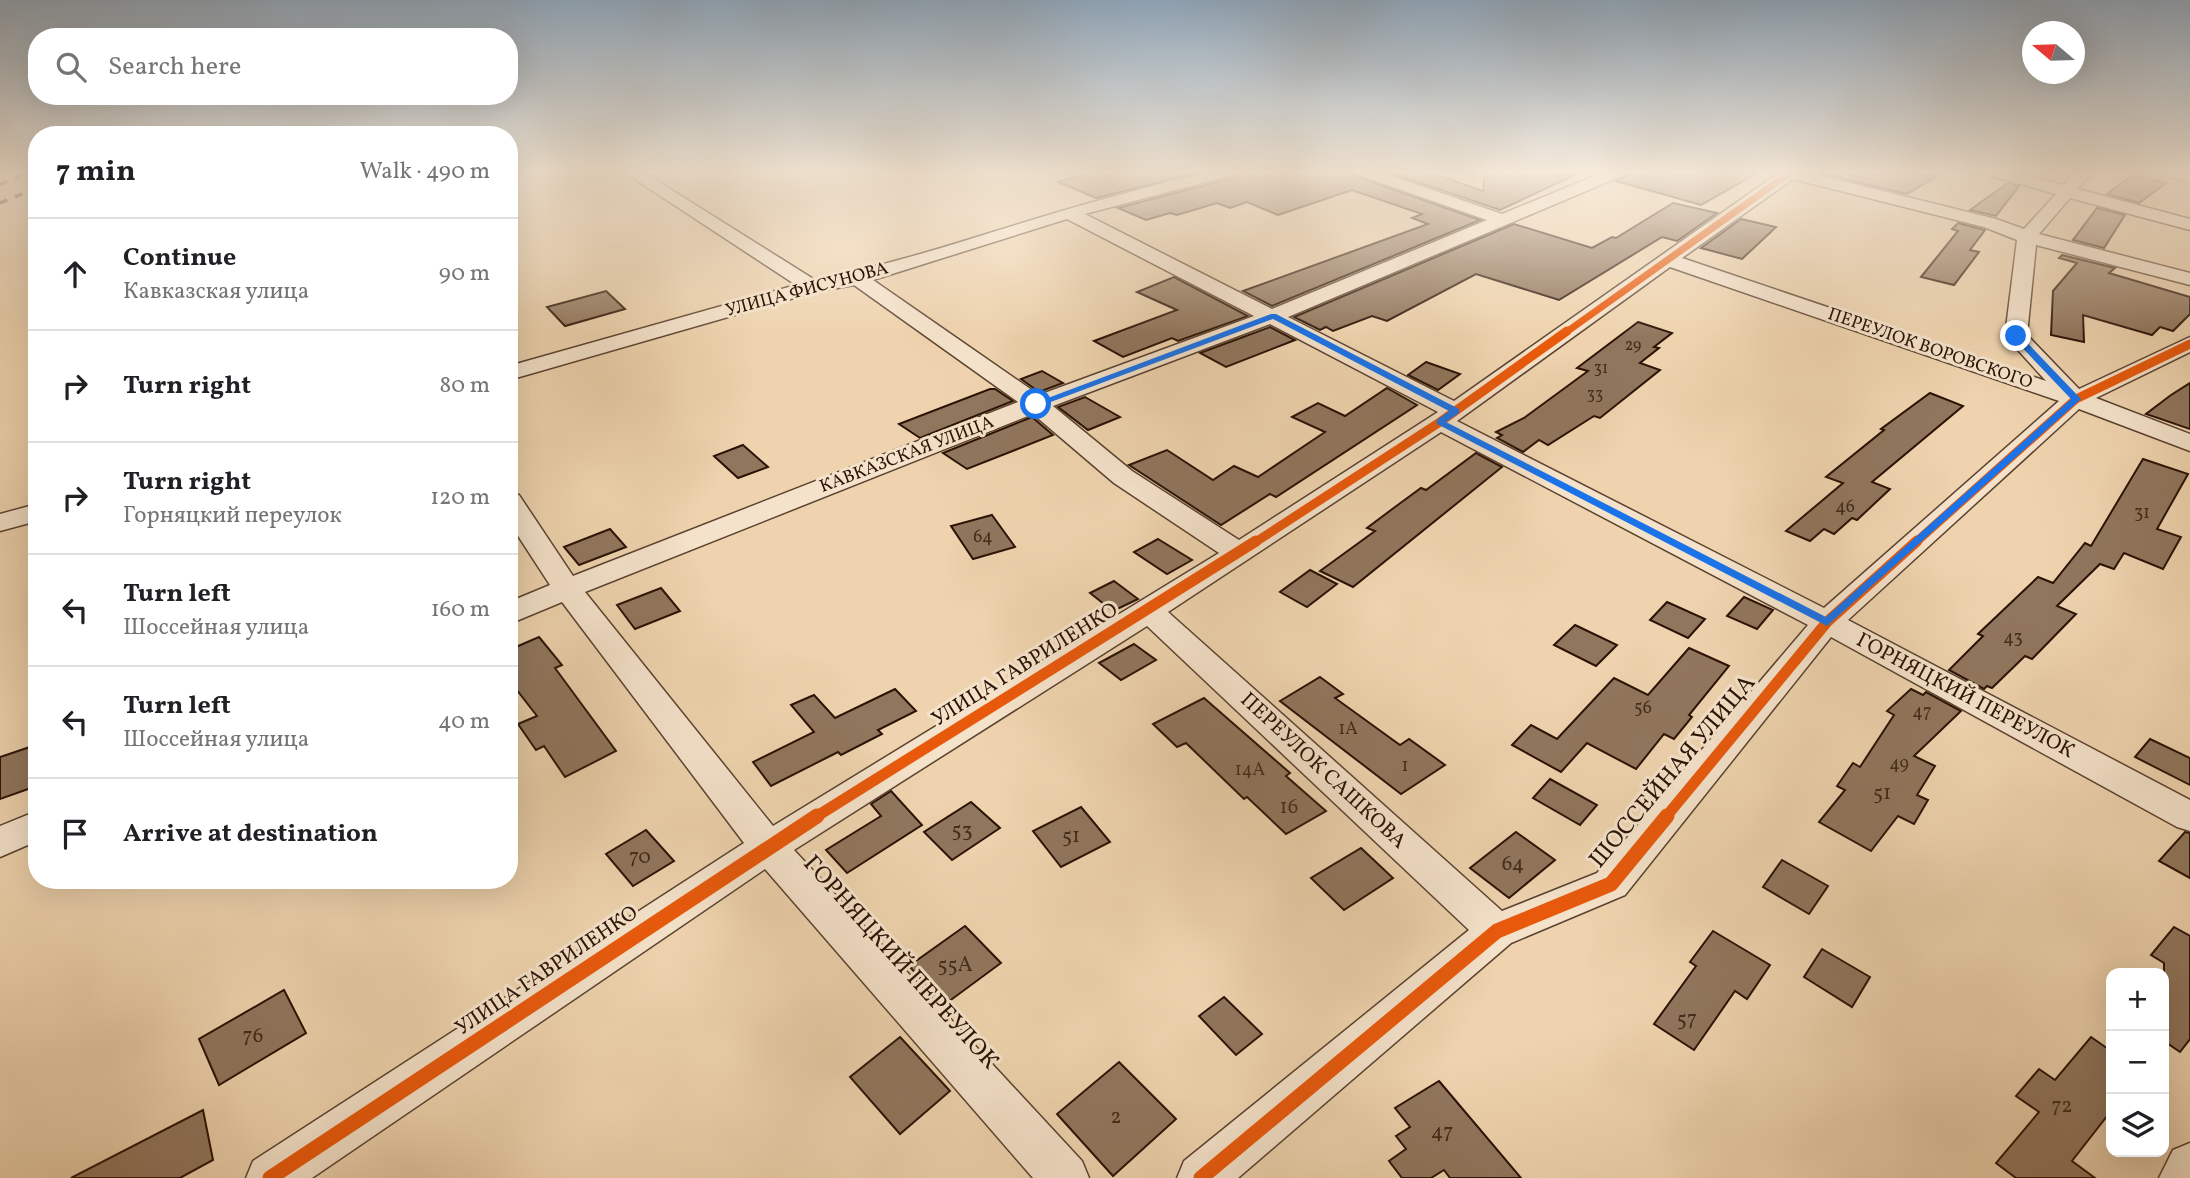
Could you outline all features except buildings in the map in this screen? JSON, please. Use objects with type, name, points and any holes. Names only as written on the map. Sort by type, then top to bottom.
[{"type":"street","points":[[718,227],[812,287]]},
{"type":"street","name":"УЛИЦА ФИСУНОВА","points":[[518,370],[812,287],[858,278],[1024,227]]},
{"type":"street","name":"ГОРНЯЦКИЙ ПЕРЕУЛОК","points":[[1097,227],[1273,316],[1448,416],[2190,817]]},
{"type":"street","name":"КАВКАЗСКАЯ УЛИЦА","points":[[518,610],[1036,404],[1273,316],[1486,227]]},
{"type":"street","name":"УЛИЦА ГАВРИЛЕНКО","points":[[270,1178],[768,847],[1149,611],[1448,416],[1714,227]]},
{"type":"street","points":[[2001,227],[2027,237],[2190,279]]},
{"type":"street","points":[[2035,227],[2027,237],[2016,336],[2076,399]]},
{"type":"street","name":"ПЕРЕУЛОК ВОРОВСКОГО","points":[[1668,260],[2076,399],[2190,443]]},
{"type":"street","points":[[858,278],[1036,404],[1123,477],[1239,553]]},
{"type":"street","name":"ШОССЕЙНАЯ УЛИЦА","points":[[1201,1178],[1497,931],[1611,884],[1827,622],[2076,399],[2190,344]]},
{"type":"street","points":[[0,523],[28,515]]},
{"type":"street","name":"ГОРНЯЦКИЙ ПЕРЕУЛОК","points":[[518,515],[567,589],[768,847],[1065,1178]]},
{"type":"street","name":"ПЕРЕУЛОК САШКОВА","points":[[1149,611],[1497,931]]},
{"type":"street","points":[[0,842],[28,829]]},
{"type":"street","points":[[2183,1178],[2190,1167]]},
{"type":"cycle path","points":[[270,1178],[768,847],[1149,611],[1440,422],[1714,227]]},
{"type":"cycle path","points":[[1201,1178],[1497,931],[1611,884],[1827,622],[2076,399],[2190,344]]},
{"type":"route","points":[[1036,404],[1273,316],[1455,411],[1440,422],[1827,622],[2076,399],[2016,336]]}]
